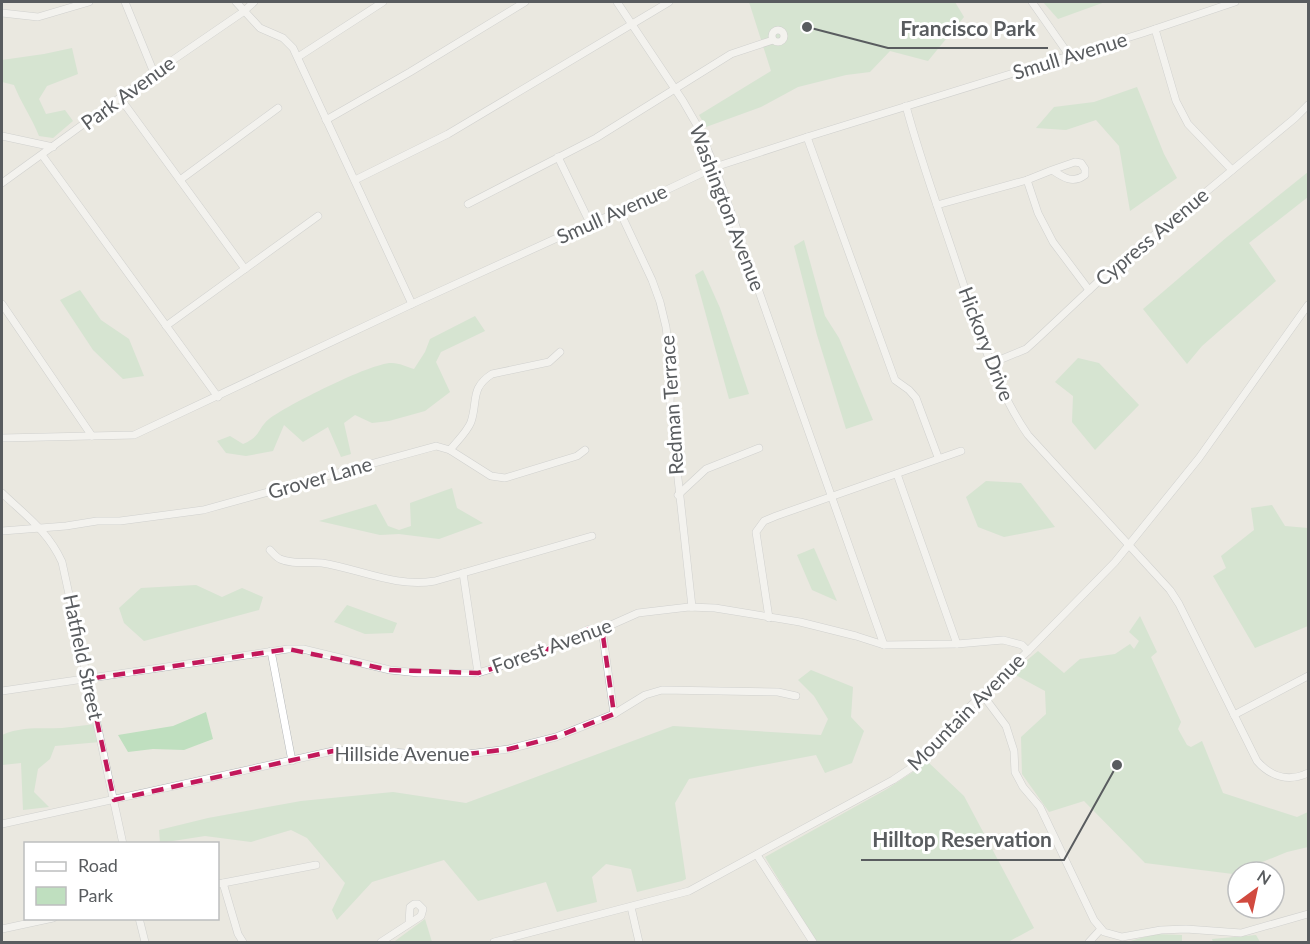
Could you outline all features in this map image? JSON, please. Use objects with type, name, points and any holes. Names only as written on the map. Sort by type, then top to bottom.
[{"type":"street","points":[[2,13],[38,17],[89,2]]},
{"type":"street","points":[[125,2],[154,73]]},
{"type":"street","points":[[236,2],[260,28],[287,41],[298,57],[412,304]]},
{"type":"street","name":"Park Avenue","points":[[2,183],[255,2]]},
{"type":"street","points":[[298,57],[383,2]]},
{"type":"street","points":[[326,120],[525,2]]},
{"type":"street","name":"Washington Avenue","points":[[617,2],[698,127],[715,168],[885,645]]},
{"type":"street","points":[[354,180],[448,134],[669,2]]},
{"type":"street","points":[[1032,2],[1069,55]]},
{"type":"street","name":"Smull Avenue","points":[[2,438],[135,435],[412,304],[715,168],[1235,2]]},
{"type":"street","points":[[1155,29],[1176,101],[1188,124],[1232,170]]},
{"type":"street","points":[[468,204],[596,138],[731,54],[773,40]]},
{"type":"street","points":[[120,98],[245,269]]},
{"type":"street","name":"Cypress Avenue","points":[[992,363],[1026,348],[1089,290],[1308,105]]},
{"type":"street","name":"Hickory Drive","points":[[906,106],[937,205],[992,363],[1012,411],[1028,435],[1170,590],[1257,762],[1273,774],[1288,778],[1308,773]]},
{"type":"street","points":[[180,180],[278,108]]},
{"type":"street","points":[[2,136],[53,147]]},
{"type":"street","points":[[807,137],[896,380],[916,398],[938,457]]},
{"type":"street","points":[[42,155],[218,397]]},
{"type":"street","points":[[558,157],[590,223]]},
{"type":"street","points":[[937,205],[1027,180],[1052,170]]},
{"type":"street","points":[[1027,180],[1038,213],[1053,242],[1089,290]]},
{"type":"street","name":"Redman Terrace","points":[[620,212],[652,280],[666,327],[671,368],[670,405],[678,495],[692,607]]},
{"type":"street","points":[[166,326],[318,216]]},
{"type":"street","points":[[2,304],[92,436]]},
{"type":"street","name":"Mountain Avenue","points":[[494,942],[690,891],[902,775],[928,753],[960,716],[1028,651],[1128,546],[1199,458],[1308,305]]},
{"type":"street","points":[[560,352],[549,362],[492,374],[486,378],[476,392],[471,421],[464,434],[450,450],[481,471],[491,476],[505,478],[577,456],[585,450]]},
{"type":"street","name":"Grover Lane","points":[[2,531],[203,510],[427,447],[436,446],[450,450]]},
{"type":"street","points":[[678,495],[706,469],[759,448]]},
{"type":"street","points":[[770,618],[756,532],[764,521],[832,495],[897,474],[938,457],[961,451]]},
{"type":"street","points":[[897,474],[957,644]]},
{"type":"street","name":"Hatfield Street","points":[[2,493],[41,528],[58,553],[65,571],[123,842]]},
{"type":"street","points":[[270,550],[279,558],[292,562],[322,563],[406,583],[429,582],[592,536]]},
{"type":"street","points":[[463,573],[478,673]]},
{"type":"street","name":"Forest Avenue","points":[[2,691],[271,651],[303,649],[390,670],[419,673],[478,673],[534,656],[589,629],[603,628],[638,613],[692,607],[715,608],[800,622],[885,645],[957,644],[1003,640],[1022,645],[1028,651]]},
{"type":"street","points":[[603,628],[614,714]]},
{"type":"street","points":[[271,651],[292,761]]},
{"type":"street","points":[[1234,715],[1308,676]]},
{"type":"street","name":"Hillside Avenue","points":[[2,824],[333,751],[358,750],[451,756],[509,749],[556,737],[614,714],[645,695],[662,690],[778,692],[796,696]]},
{"type":"street","points":[[982,694],[1006,726],[1014,751],[1015,772],[1023,787],[1040,807],[1094,920],[1108,934],[1122,937],[1161,930],[1186,929],[1241,933],[1308,914]]},
{"type":"street","points":[[757,855],[813,942]]},
{"type":"street","points":[[243,942],[220,884],[316,865]]},
{"type":"street","points":[[631,907],[639,942]]},
{"type":"street","points":[[2,929],[43,920]]},
{"type":"street","points":[[140,920],[145,942]]},
{"type":"street","points":[[381,942],[409,923]]},
{"type":"street","points":[[1089,942],[1101,929]]},
{"type":"highlighted area","points":[[589,629],[602,629],[614,714],[556,737],[509,749],[451,756],[333,751],[114,800],[88,679],[288,649],[390,670],[478,673],[534,656]]},
{"type":"green space","points":[[749,2],[955,2],[964,17],[928,61],[890,51],[870,72],[846,75],[798,87],[761,107],[706,127],[699,115],[771,71]]},
{"type":"green space","points":[[1043,2],[1105,2],[1058,19]]},
{"type":"green space","points":[[72,48],[78,74],[47,86],[39,99],[46,114],[65,110],[73,121],[53,138],[39,136],[14,85],[2,82],[2,60]]},
{"type":"green space","points":[[1137,87],[1164,154],[1177,178],[1130,211],[1119,146],[1096,120],[1066,130],[1036,128],[1054,107],[1094,102]]},
{"type":"green space","points":[[1308,172],[1308,197],[1249,243],[1276,281],[1202,346],[1187,364],[1143,309]]},
{"type":"green space","points":[[804,240],[825,316],[839,338],[873,420],[846,429],[817,335],[794,246]]},
{"type":"green space","points":[[703,270],[720,308],[749,394],[729,399],[695,275]]},
{"type":"green space","points":[[80,290],[101,320],[129,339],[144,376],[123,379],[93,350],[60,300]]},
{"type":"green space","points":[[475,316],[485,331],[441,352],[436,362],[450,392],[425,411],[389,421],[372,423],[355,415],[344,423],[351,454],[341,457],[328,427],[303,442],[284,425],[273,451],[246,456],[226,453],[217,441],[230,436],[243,444],[256,436],[265,423],[278,413],[310,395],[367,370],[392,363],[414,369],[430,339]]},
{"type":"green space","points":[[1078,358],[1099,363],[1139,405],[1095,450],[1072,422],[1073,396],[1055,382]]},
{"type":"green space","points":[[986,481],[1021,483],[1055,527],[1004,537],[978,527],[966,497]]},
{"type":"green space","points":[[452,488],[457,508],[483,523],[439,539],[399,534],[380,535],[319,521],[376,504],[388,526],[399,530],[411,526],[410,503]]},
{"type":"green space","points":[[1272,505],[1285,526],[1308,528],[1308,626],[1255,648],[1213,576],[1226,568],[1221,556],[1254,530],[1251,508]]},
{"type":"green space","points":[[814,548],[837,601],[812,590],[797,555]]},
{"type":"green space","points":[[196,585],[222,597],[242,588],[263,597],[259,610],[144,641],[124,623],[119,608],[141,588]]},
{"type":"green space","points":[[347,605],[397,623],[393,633],[365,634],[334,622]]},
{"type":"green space","points":[[1140,616],[1157,652],[1151,657],[1181,722],[1178,729],[1187,745],[1191,747],[1202,741],[1223,793],[1297,817],[1308,812],[1308,847],[1267,860],[1226,860],[1226,873],[1145,863],[1084,801],[1049,812],[1022,774],[1021,737],[1046,714],[1045,691],[1012,673],[1038,651],[1064,673],[1080,659],[1115,654],[1130,644],[1134,649],[1139,641],[1129,632]]},
{"type":"green space","points":[[811,670],[853,687],[851,717],[864,731],[852,763],[825,773],[816,755],[689,779],[675,803],[686,879],[682,881],[637,892],[631,869],[606,864],[592,877],[597,902],[557,912],[546,882],[478,901],[444,860],[372,882],[337,920],[332,910],[345,883],[307,838],[291,830],[251,842],[205,836],[160,842],[159,830],[208,818],[301,801],[393,792],[466,803],[673,726],[821,735],[828,719],[814,696],[798,680]]},
{"type":"green space","points":[[206,712],[213,739],[184,750],[153,749],[128,752],[118,735],[173,726]]},
{"type":"green space","points":[[96,724],[100,742],[55,746],[50,759],[38,769],[34,792],[49,807],[23,810],[21,763],[2,765],[2,735],[24,729]]},
{"type":"green space","points":[[928,762],[964,796],[1034,928],[1008,942],[816,942],[765,857],[887,789]]},
{"type":"green space","points":[[425,919],[432,942],[395,941]]},
{"type":"green space","points":[[1155,934],[1182,935],[1182,942],[1127,942]]},
{"type":"green space","points":[[1256,935],[1260,942],[1213,942],[1212,939]]},
{"type":"place","name":"Francisco Park","points":[[807,27]]},
{"type":"place","name":"Hilltop Reservation","points":[[1117,765]]}]
